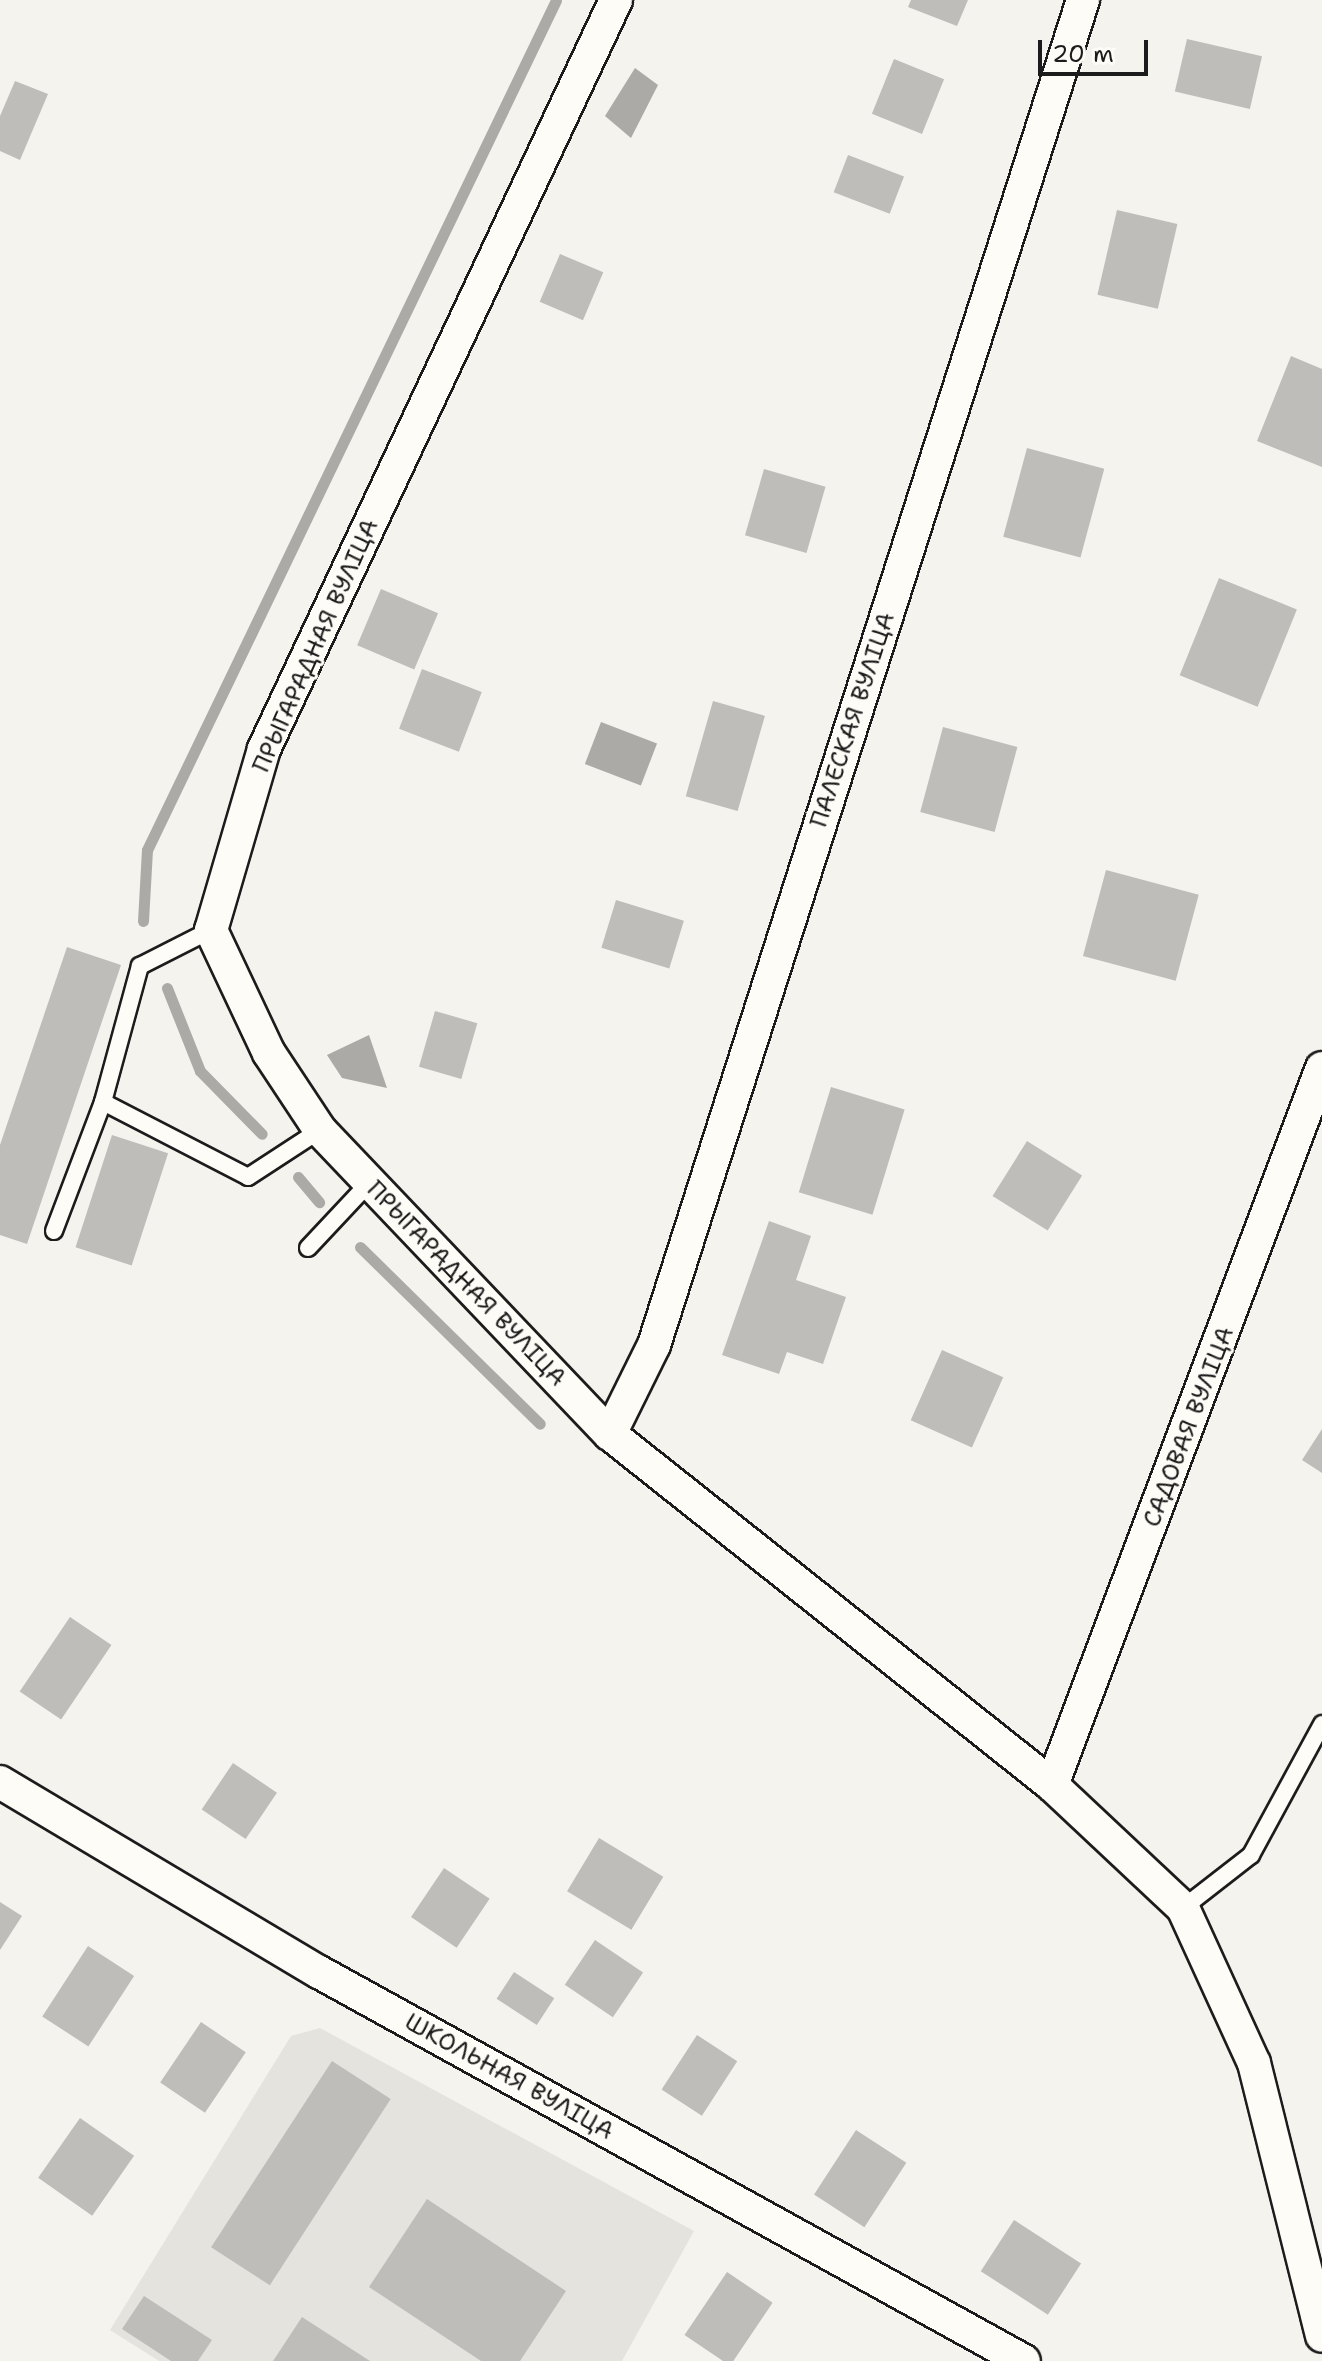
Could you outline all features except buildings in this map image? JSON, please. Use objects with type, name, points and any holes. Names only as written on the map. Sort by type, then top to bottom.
[{"type":"street","name":"ПРЫГАРАДНАЯ ВУЛІЦА","points":[[616,0],[264,749],[211,930],[269,1053],[320,1130],[368,1184],[610,1434],[1052,1785],[1183,1908]]},
{"type":"street","name":"ПАЛЕСКАЯ ВУЛІЦА","points":[[610,1434],[659,1330],[1083,0]]},
{"type":"street","name":"САДОВАЯ ВУЛІЦА","points":[[1052,1785],[1322,1068]]},
{"type":"street","name":"ШКОЛЬНАЯ ВУЛІЦА","points":[[0,1782],[319,1972],[1024,2361]]},
{"type":"street","points":[[1183,1908],[1254,2063],[1322,2336]]},
{"type":"lane","points":[[54,1231],[103,1102],[140,966],[211,930]]},
{"type":"lane","points":[[103,1102],[248,1177],[320,1130]]},
{"type":"lane","points":[[308,1248],[368,1184]]},
{"type":"lane","points":[[1183,1908],[1251,1855],[1322,1724]]},
{"type":"shaded area","points":[[635,68],[658,85],[631,138],[605,116]]},
{"type":"shaded area","points":[[601,722],[657,744],[641,786],[585,764]]},
{"type":"shaded area","points":[[369,1035],[387,1088],[342,1078],[327,1055]]},
{"type":"shaded area","points":[[320,2028],[694,2231],[622,2361],[159,2361],[110,2330],[291,2036]]},
{"type":"waterway","points":[[143,921],[147,850],[556,0]]},
{"type":"waterway","points":[[167,988],[200,1071],[262,1134]]},
{"type":"waterway","points":[[298,1177],[319,1202]]},
{"type":"waterway","points":[[360,1247],[540,1424]]}]
